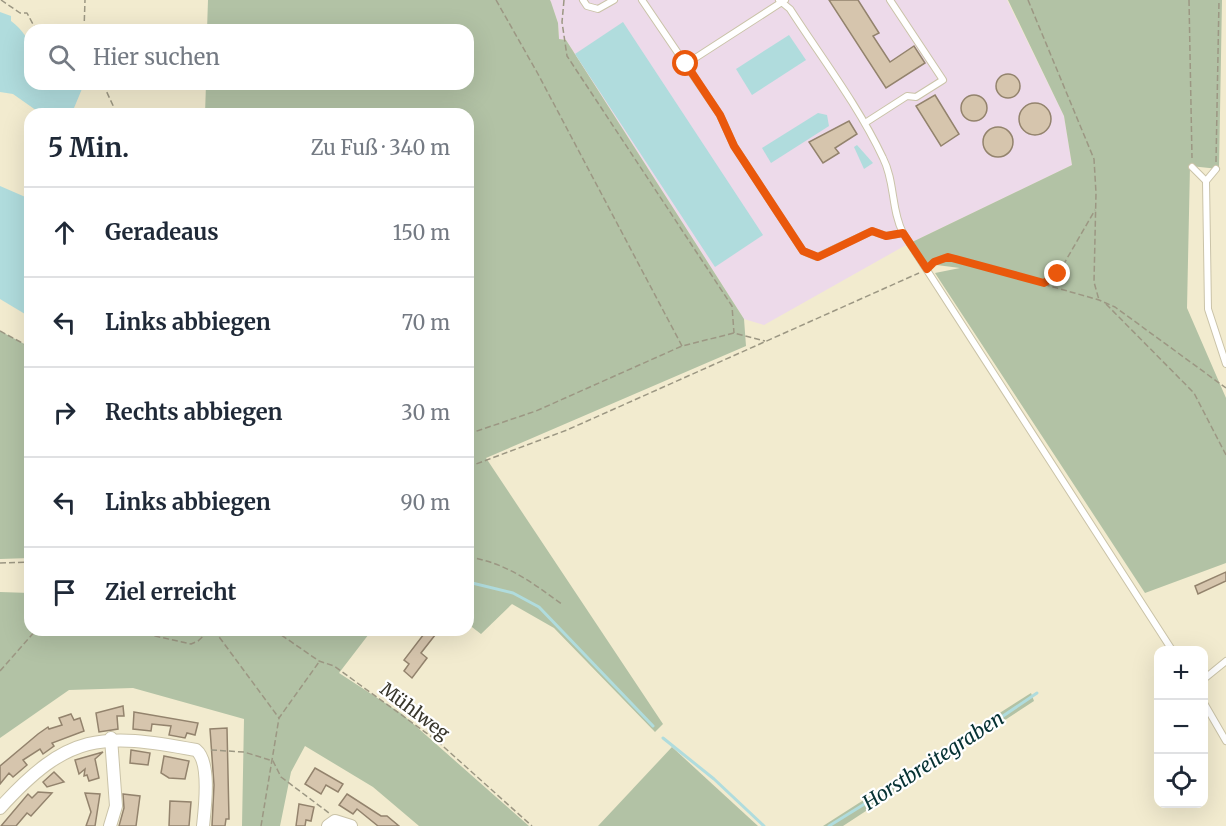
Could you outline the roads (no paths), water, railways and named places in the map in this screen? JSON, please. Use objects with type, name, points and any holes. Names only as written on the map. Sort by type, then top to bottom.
[{"type":"street","points":[[110,826],[116,806],[111,738]]},
{"type":"street","points":[[0,808],[18,788],[61,754],[80,745],[111,738],[196,750],[205,760],[203,826]]},
{"type":"street","points":[[328,826],[335,821],[351,826]]},
{"type":"lane","points":[[583,0],[586,6],[598,9],[614,0]]},
{"type":"lane","points":[[642,0],[720,115],[734,146],[803,251],[818,257],[872,231],[886,236],[903,233]]},
{"type":"lane","points":[[865,123],[907,96],[916,97],[943,80],[890,0]]},
{"type":"lane","points":[[686,64],[782,1],[789,9],[865,123],[885,160],[896,220],[903,233],[1169,646]]},
{"type":"lane","points":[[1192,166],[1206,181]]},
{"type":"lane","points":[[1216,168],[1206,181],[1208,309],[1226,364]]},
{"type":"lane","points":[[1208,675],[1226,661]]},
{"type":"lane","points":[[1208,711],[1226,741]]},
{"type":"water","points":[[0,12],[11,16],[11,21],[24,34],[24,90],[82,90],[74,108],[33,108],[13,94],[0,92]]},
{"type":"water","points":[[623,22],[763,235],[715,267],[575,54]]},
{"type":"water","points":[[789,35],[806,60],[752,95],[736,69]]},
{"type":"water","points":[[818,113],[827,115],[829,126],[771,163],[762,148]]},
{"type":"water","points":[[857,145],[873,163],[864,169],[854,147]]},
{"type":"water","points":[[0,186],[24,196],[24,313],[0,299]]},
{"type":"waterway","name":"Horstbreitegraben","points":[[474,583],[513,593],[539,607],[653,726]]},
{"type":"waterway","name":"Horstbreitegraben","points":[[829,826],[969,739],[1037,693]]},
{"type":"waterway","name":"Horstbreitegraben","points":[[663,738],[714,779],[764,826]]}]
